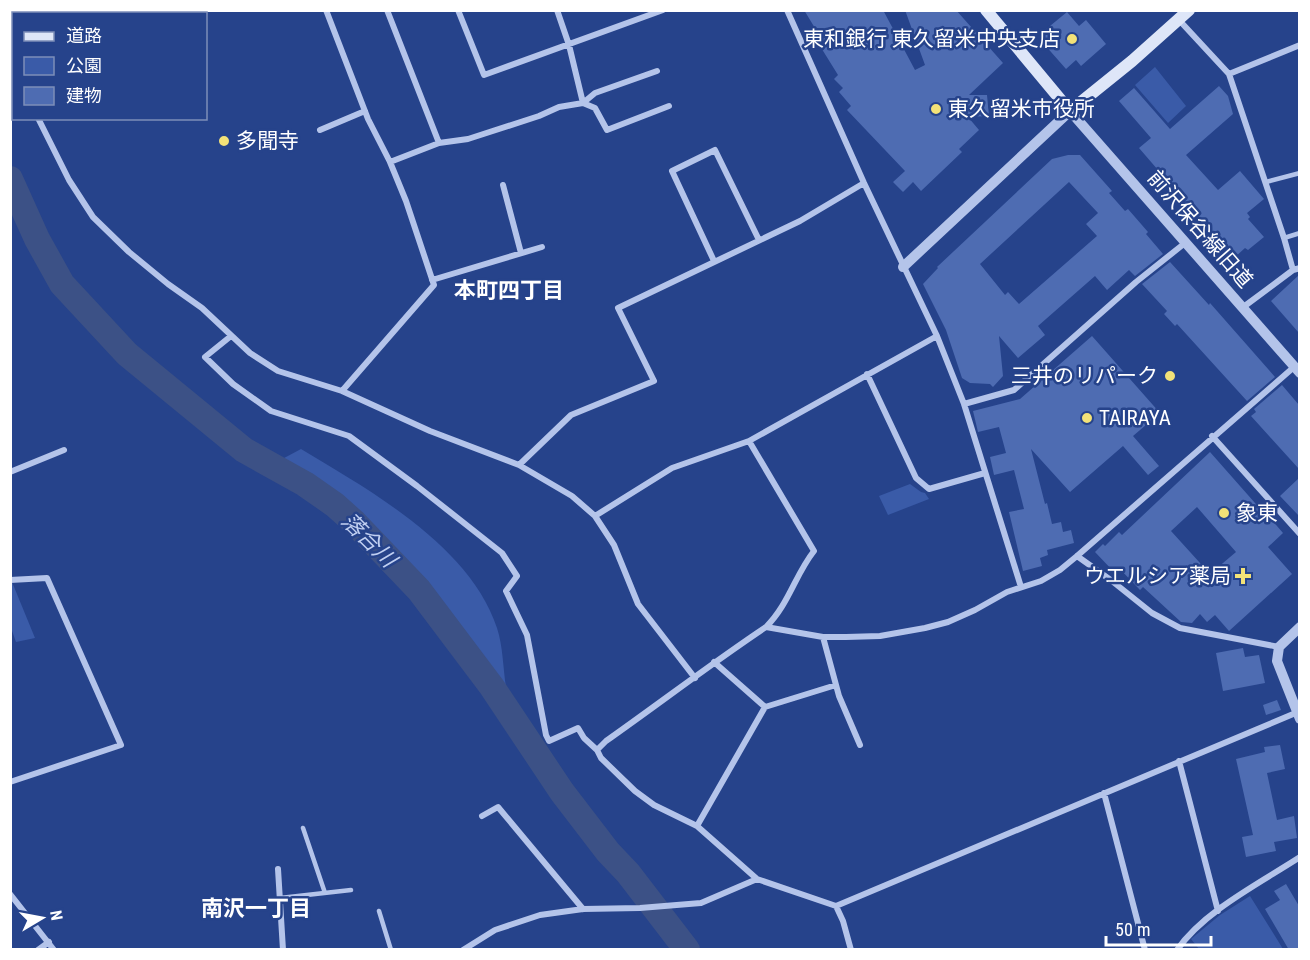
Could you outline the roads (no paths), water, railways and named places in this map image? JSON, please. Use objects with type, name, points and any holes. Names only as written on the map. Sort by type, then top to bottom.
[{"type":"main road","points":[[986,10],[1070,111],[1190,10]]},
{"type":"street","points":[[326,10],[365,111],[406,201],[434,285],[342,391]]},
{"type":"street","points":[[387,10],[439,143]]},
{"type":"street","points":[[458,10],[484,75],[663,10]]},
{"type":"street","points":[[557,10],[584,103]]},
{"type":"street","points":[[787,10],[864,183],[937,336],[964,404],[1022,587]]},
{"type":"street","points":[[1179,20],[1230,74],[1296,269],[1242,308]]},
{"type":"street","points":[[1230,74],[1299,45]]},
{"type":"street","points":[[584,103],[595,93],[657,71]]},
{"type":"street","points":[[390,162],[439,143],[468,139],[540,116],[559,107],[584,103],[596,108],[607,130],[669,106]]},
{"type":"street","points":[[320,130],[365,111]]},
{"type":"street","points":[[903,267],[1070,111]]},
{"type":"street","name":"前沢保谷線旧道","points":[[1070,111],[1297,370]]},
{"type":"street","points":[[39,120],[69,180],[93,217],[129,252],[202,308],[250,353],[278,372],[342,391],[430,431],[519,465],[572,496],[595,516],[614,545],[638,604],[695,678]]},
{"type":"street","points":[[714,261],[672,171],[715,150],[759,240]]},
{"type":"street","points":[[519,465],[571,416],[654,381],[618,308],[800,221],[864,183]]},
{"type":"street","points":[[503,185],[520,254]]},
{"type":"street","points":[[964,404],[1014,390],[1136,282],[1185,243]]},
{"type":"street","points":[[432,280],[542,247]]},
{"type":"street","points":[[231,336],[205,357],[233,384],[271,411],[349,436],[417,486],[502,554],[517,576],[506,591],[527,635],[549,741],[578,728],[601,758],[635,791],[654,805],[697,826],[757,879],[836,906],[1179,760],[1299,716],[1277,661],[1279,647],[1299,627]]},
{"type":"street","points":[[595,516],[672,468],[749,441],[937,336]]},
{"type":"street","points":[[766,627],[823,637],[880,636],[948,622],[1007,592],[1041,581],[1060,570],[1077,556],[1212,436],[1297,370]]},
{"type":"street","points":[[867,374],[916,478],[929,489],[985,473]]},
{"type":"street","points":[[1212,436],[1299,534]]},
{"type":"street","points":[[597,750],[714,662],[766,627],[789,598],[798,575],[814,551],[749,441]]},
{"type":"street","points":[[10,472],[64,450]]},
{"type":"street","points":[[1077,556],[1152,613],[1180,628],[1279,647]]},
{"type":"street","points":[[10,580],[47,578],[121,745],[10,782]]},
{"type":"street","points":[[823,637],[836,685],[860,745]]},
{"type":"street","points":[[714,662],[765,707]]},
{"type":"street","points":[[697,826],[765,707],[836,685]]},
{"type":"street","points":[[1179,760],[1218,911]]},
{"type":"street","points":[[1104,793],[1145,950]]},
{"type":"street","points":[[482,816],[498,807],[583,909]]},
{"type":"street","points":[[1178,950],[1185,939],[1218,911],[1299,857]]},
{"type":"street","points":[[279,869],[283,950]]},
{"type":"street","points":[[464,950],[495,930],[540,915],[583,909],[640,908],[701,903],[757,879]]},
{"type":"street","points":[[10,894],[54,950]]},
{"type":"street","points":[[836,906],[851,950]]},
{"type":"street","points":[[38,950],[49,942]]},
{"type":"lane","points":[[1266,182],[1299,173]]},
{"type":"lane","points":[[1284,238],[1299,233]]},
{"type":"lane","points":[[303,828],[325,893]]},
{"type":"lane","points":[[280,898],[351,890]]},
{"type":"lane","points":[[379,911],[391,950]]},
{"type":"waterway","name":"落合川","points":[[10,179],[37,239],[62,284],[127,354],[244,450],[305,484],[335,505],[419,590],[492,687],[562,792],[687,950]]},
{"type":"place","name":"東和銀行 東久留米中央支店","points":[[1072,39]]},
{"type":"place","name":"東久留米市役所","points":[[936,109]]},
{"type":"place","name":"多聞寺","points":[[224,141]]},
{"type":"place","name":"三井のリパーク","points":[[1170,376]]},
{"type":"place","name":"TAIRAYA","points":[[1087,418]]},
{"type":"place","name":"象東","points":[[1224,513]]},
{"type":"place","name":"ウエルシア薬局","points":[[1243,576]]},
{"type":"district","name":"本町四丁目","points":[[509,290]]},
{"type":"district","name":"南沢一丁目","points":[[256,908]]}]
